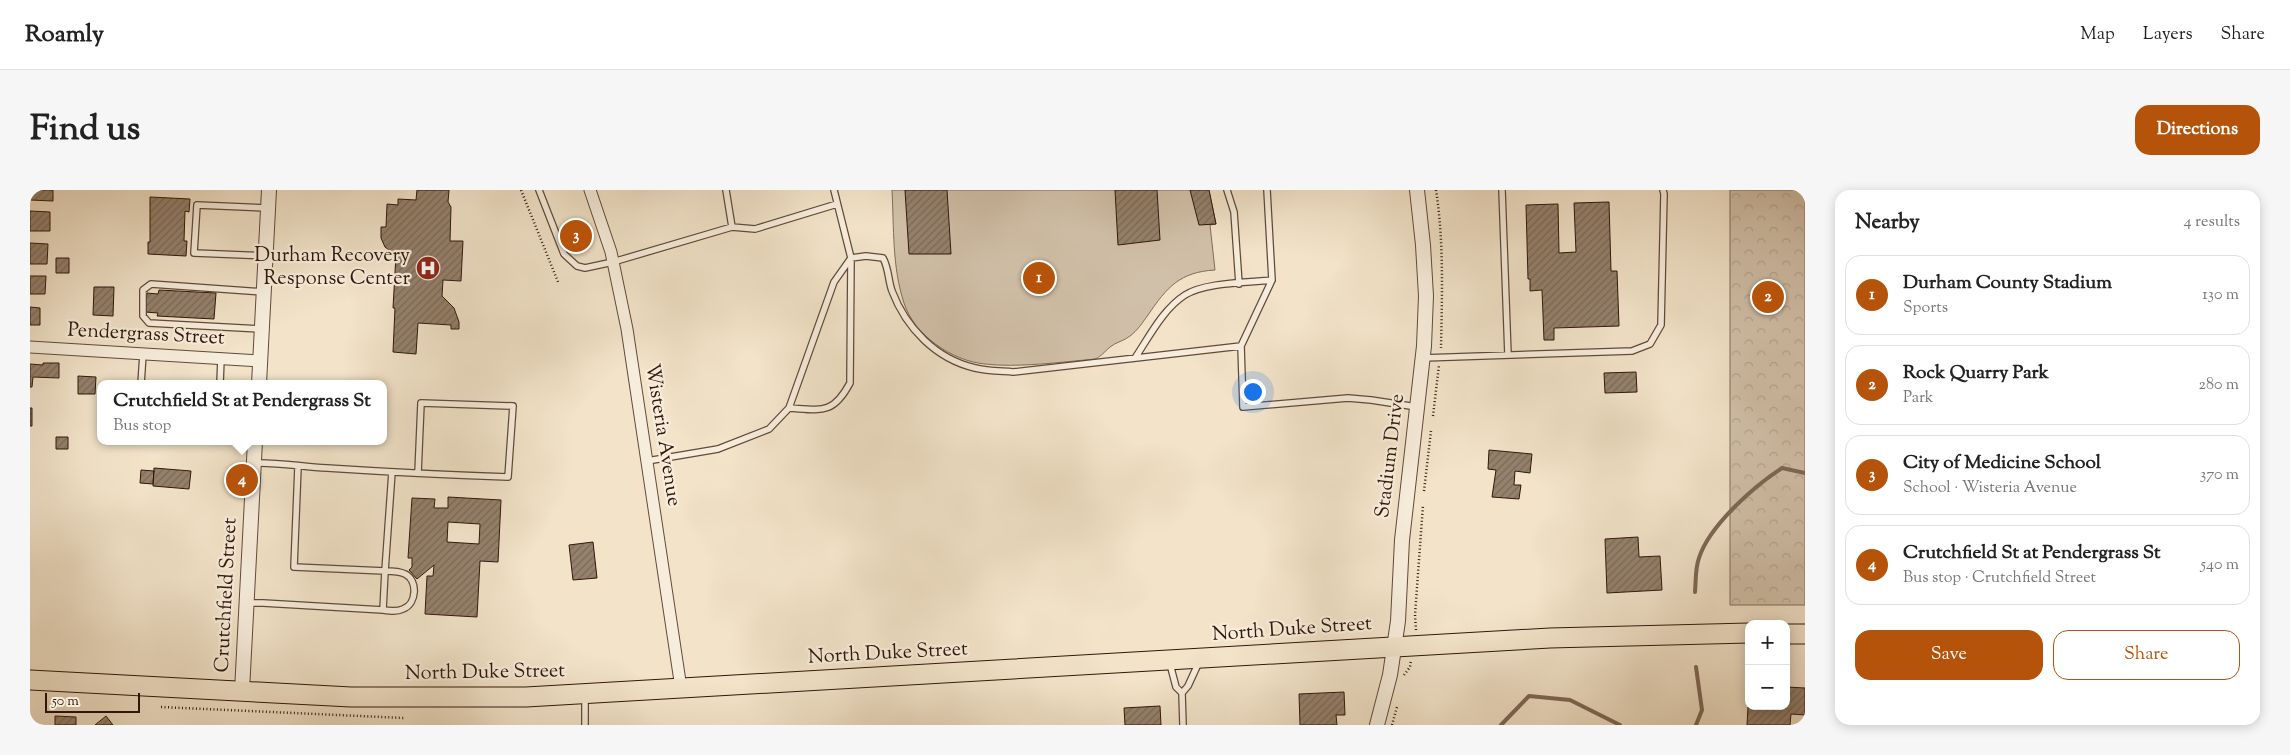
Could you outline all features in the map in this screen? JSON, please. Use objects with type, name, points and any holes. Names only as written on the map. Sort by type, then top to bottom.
[{"type":"highway","name":"North Duke Street","points":[[30,680],[352,697],[445,698],[585,694],[1558,637],[1745,633]]},
{"type":"highway","points":[[1790,634],[1805,634]]},
{"type":"street","points":[[259,380],[269,190]]},
{"type":"street","name":"Wisteria Avenue","points":[[590,190],[613,262],[627,329],[682,688]]},
{"type":"street","name":"Stadium Drive","points":[[1377,725],[1387,689],[1398,619],[1402,540],[1422,358],[1426,296],[1417,190]]},
{"type":"street","name":"Pendergrass Street","points":[[30,347],[260,360]]},
{"type":"street","name":"Crutchfield Street","points":[[242,691],[255,445]]},
{"type":"lane","points":[[539,190],[564,254],[570,262],[585,268],[613,262],[732,226],[755,229],[837,204]]},
{"type":"lane","points":[[726,190],[732,226]]},
{"type":"lane","points":[[789,408],[825,410],[842,399],[850,383],[851,258],[834,190]]},
{"type":"lane","points":[[1227,190],[1234,212],[1239,284]]},
{"type":"lane","points":[[1267,190],[1272,280],[1241,346],[1243,407],[1348,398],[1417,407]]},
{"type":"lane","points":[[1502,190],[1508,355]]},
{"type":"lane","points":[[1422,358],[1632,351],[1650,344],[1661,325],[1664,194],[1662,190]]},
{"type":"lane","points":[[266,256],[194,253],[196,205],[268,208]]},
{"type":"lane","points":[[647,461],[718,449],[769,429],[789,408],[834,282],[851,258],[866,256],[883,258],[888,267],[891,289],[904,318],[919,336],[953,361],[976,368],[1013,372],[1241,346]]},
{"type":"lane","points":[[1135,358],[1159,322],[1185,295],[1199,289],[1272,280]]},
{"type":"lane","points":[[262,329],[149,324],[143,316],[143,290],[151,284],[264,292]]},
{"type":"lane","points":[[141,380],[143,354]]},
{"type":"lane","points":[[220,380],[221,358]]},
{"type":"lane","points":[[254,462],[392,472],[508,477],[513,406],[422,403],[418,473]]},
{"type":"lane","points":[[246,603],[383,610],[403,609],[409,606],[414,590],[413,580],[406,574],[294,566],[298,466]]},
{"type":"lane","points":[[383,610],[392,472]]},
{"type":"lane","points":[[1183,725],[1182,693],[1188,686],[1200,659]]},
{"type":"lane","points":[[1169,661],[1176,687],[1182,693]]},
{"type":"lane","points":[[585,694],[585,725]]},
{"type":"path","points":[[521,190],[558,282]]},
{"type":"path","points":[[1436,190],[1441,235],[1441,348]]},
{"type":"path","points":[[1796,190],[1805,193]]},
{"type":"path","points":[[1433,416],[1439,363]]},
{"type":"path","points":[[1424,491],[1431,431]]},
{"type":"path","points":[[1417,624],[1415,616],[1423,505]]},
{"type":"path","points":[[161,708],[404,718]]},
{"type":"green space","points":[[892,190],[1209,190],[1216,224],[1210,225],[1215,270],[1192,274],[1176,283],[1162,296],[1133,334],[1112,345],[1095,359],[1011,365],[972,362],[948,352],[925,336],[909,315],[897,275]]},
{"type":"green space","points":[[1730,190],[1805,190],[1805,605],[1730,605]]},
{"type":"building","points":[[30,190],[53,190],[53,201],[30,200]]},
{"type":"building","name":"Durham Recovery Response Center","points":[[417,190],[449,190],[448,202],[451,207],[450,241],[463,241],[461,281],[443,280],[442,296],[454,308],[459,322],[459,329],[451,329],[451,325],[418,323],[416,354],[393,352],[396,255],[385,247],[381,238],[381,227],[386,227],[387,204],[398,205],[398,199],[416,200]]},
{"type":"building","points":[[905,190],[947,190],[951,254],[909,254]]},
{"type":"building","points":[[1115,190],[1157,190],[1160,240],[1118,245]]},
{"type":"building","points":[[1190,190],[1209,190],[1216,224],[1199,225]]},
{"type":"building","points":[[150,197],[190,199],[189,212],[185,211],[184,241],[187,241],[186,256],[148,254],[148,242],[150,242]]},
{"type":"building","points":[[1609,202],[1611,271],[1617,271],[1619,326],[1554,328],[1554,340],[1544,340],[1542,290],[1530,291],[1530,279],[1528,279],[1526,205],[1558,204],[1559,253],[1576,252],[1574,203]]},
{"type":"building","points":[[30,211],[50,212],[50,231],[30,231]]},
{"type":"building","points":[[30,243],[48,244],[47,264],[30,264]]},
{"type":"building","points":[[56,258],[69,258],[69,273],[56,273]]},
{"type":"building","points":[[30,276],[46,276],[45,294],[30,294]]},
{"type":"building","points":[[94,287],[114,287],[113,316],[93,315]]},
{"type":"building","points":[[159,290],[216,293],[214,319],[157,316],[158,313],[145,312],[147,293],[158,294]]},
{"type":"building","points":[[30,307],[40,308],[40,325],[30,325]]},
{"type":"building","points":[[43,363],[59,363],[59,378],[33,377],[32,387],[30,387],[30,364],[43,365]]},
{"type":"building","points":[[1636,372],[1637,392],[1605,393],[1604,373]]},
{"type":"building","points":[[78,376],[96,377],[95,394],[78,394]]},
{"type":"building","points":[[30,408],[32,408],[32,426],[30,426]]},
{"type":"building","points":[[56,437],[68,437],[68,449],[56,449]]},
{"type":"building","points":[[1489,450],[1532,454],[1530,473],[1515,471],[1514,485],[1521,485],[1519,499],[1492,497],[1496,470],[1488,469]]},
{"type":"building","points":[[154,468],[191,471],[189,489],[153,486]]},
{"type":"building","points":[[141,470],[154,471],[153,484],[140,483]]},
{"type":"building","points":[[448,497],[501,500],[498,562],[480,561],[477,617],[425,614],[427,576],[433,576],[434,565],[417,579],[409,570],[412,567],[412,558],[408,558],[412,498],[435,499],[434,508],[448,508]],"holes":[[[448,522],[480,524],[479,544],[447,542]]]},
{"type":"building","points":[[1638,537],[1639,557],[1660,556],[1662,590],[1607,593],[1605,539]]},
{"type":"building","points":[[593,542],[597,578],[573,580],[569,545]]},
{"type":"building","points":[[1790,687],[1805,688],[1805,715],[1791,714],[1790,725],[1747,725],[1748,710],[1790,710]]},
{"type":"building","points":[[1344,692],[1345,715],[1336,715],[1337,725],[1300,725],[1299,694]]},
{"type":"building","points":[[1160,706],[1161,725],[1125,725],[1124,708]]},
{"type":"building","points":[[55,716],[76,717],[76,725],[55,725]]},
{"type":"building","points":[[106,716],[113,725],[95,725]]},
{"type":"waterway","points":[[1695,592],[1699,558],[1704,546],[1722,520],[1746,496],[1782,468],[1805,473]]},
{"type":"waterway","points":[[1696,667],[1702,710],[1696,725]]},
{"type":"waterway","points":[[1501,725],[1529,696],[1570,700],[1620,725]]},
{"type":"place","name":"City of Medicine School","points":[[576,236]]},
{"type":"place","name":"Durham Recovery Response Center","points":[[428,268]]},
{"type":"place","name":"Durham County Stadium","points":[[1039,278]]},
{"type":"place","name":"Rock Quarry Park","points":[[1768,297]]},
{"type":"place","name":"Crutchfield St at Pendergrass St","points":[[242,480]]}]
